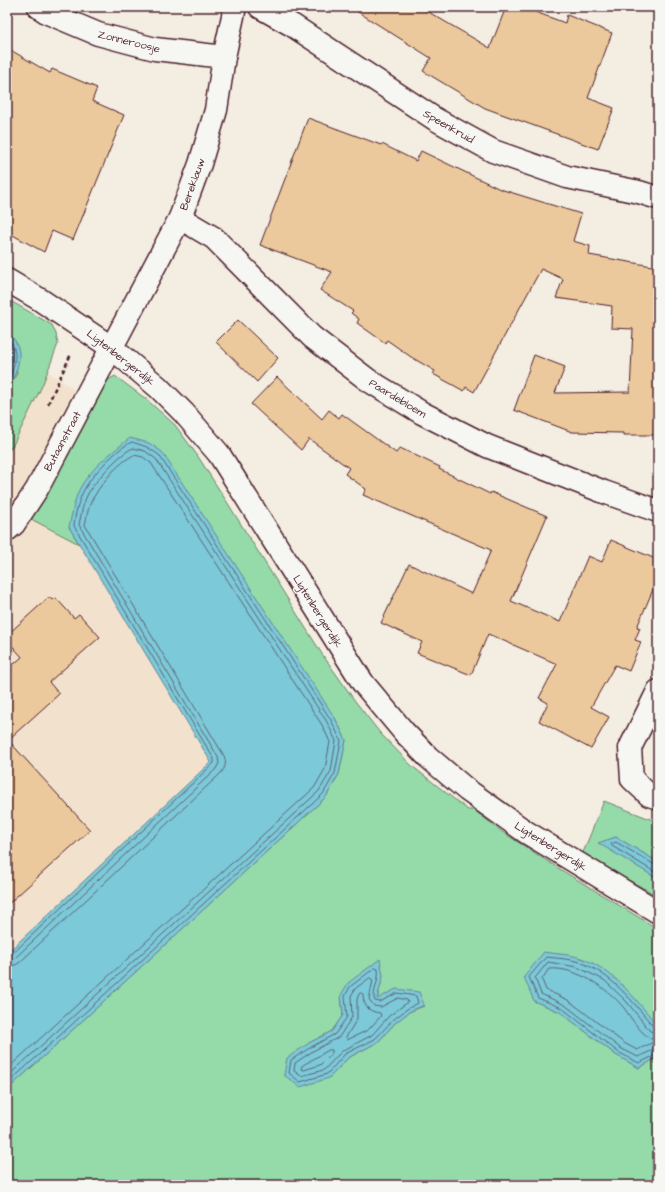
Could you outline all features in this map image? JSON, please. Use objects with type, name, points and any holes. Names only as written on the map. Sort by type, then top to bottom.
[{"type":"street","name":"Zonneroosje","points":[[39,7],[48,13],[98,34],[155,49],[224,57]]},
{"type":"street","name":"Bereklauw","points":[[112,348],[180,218],[200,164],[216,110],[224,57],[235,7]]},
{"type":"street","name":"Speenkruid","points":[[260,7],[292,25],[435,119],[493,151],[567,177],[639,192],[658,198]]},
{"type":"street","name":"Paardebloem","points":[[180,218],[214,238],[312,337],[368,380],[422,413],[487,446],[604,492],[658,511]]},
{"type":"street","name":"Ligtenbergerdijk","points":[[7,280],[112,348],[158,387],[184,413],[219,454],[363,683],[404,732],[428,757],[467,790],[526,832],[658,912]]},
{"type":"street","name":"Butaanstraat","points":[[7,530],[14,524],[37,489],[112,348]]},
{"type":"street","points":[[658,691],[630,748],[632,779],[649,795],[658,798]]},
{"type":"path","points":[[46,409],[83,328]]},
{"type":"path","points":[[7,479],[15,470]]},
{"type":"shaded area","points":[[7,345],[152,441],[379,776],[7,1155]]},
{"type":"green space","points":[[7,299],[52,325],[58,344],[42,386],[13,445],[7,453],[7,392],[17,373],[12,336],[7,333]]},
{"type":"green space","points":[[115,376],[146,399],[175,425],[197,455],[322,654],[355,701],[380,733],[412,766],[468,810],[474,810],[501,831],[558,868],[658,929],[658,1029],[657,1025],[534,1001],[560,1012],[616,1055],[639,1068],[658,1057],[658,1185],[7,1185],[7,1090],[326,797],[339,774],[346,740],[335,718],[69,527],[79,544],[29,518],[103,383]],"holes":[[[383,976],[377,999],[424,1006],[409,1012],[395,1023],[378,1042],[348,1058],[329,1078],[309,1043],[332,1031],[343,1015],[341,995]]]},
{"type":"green space","points":[[604,801],[658,822],[658,862],[616,837],[599,843],[658,879],[658,896],[582,855]]},
{"type":"water","points":[[7,333],[14,339],[18,346],[19,361],[7,392]]},
{"type":"water","points":[[130,438],[149,443],[162,452],[335,718],[346,740],[339,774],[326,797],[7,1090],[7,953],[211,762],[69,527],[73,507],[80,488],[102,461]]},
{"type":"water","points":[[616,837],[658,862],[658,879],[598,843]]},
{"type":"water","points":[[544,952],[581,958],[593,963],[614,977],[632,995],[657,1025],[658,1057],[639,1068],[616,1055],[560,1012],[534,1001],[524,977]]},
{"type":"water","points":[[380,959],[383,976],[377,999],[396,989],[419,992],[424,1005],[409,1012],[395,1023],[378,1042],[348,1058],[329,1078],[300,1087],[284,1075],[287,1058],[309,1043],[332,1031],[343,1015],[341,995],[348,983]]},
{"type":"building","points":[[350,7],[420,7],[490,48],[506,7],[522,7],[565,23],[567,15],[612,33],[588,98],[614,108],[598,149],[485,108],[423,71],[431,58]]},
{"type":"building","points":[[7,48],[50,73],[52,69],[97,88],[92,101],[124,115],[73,240],[52,231],[44,252],[7,232]]},
{"type":"building","points":[[308,118],[381,145],[382,144],[416,161],[421,151],[500,189],[581,214],[573,241],[590,246],[589,255],[658,267],[658,435],[623,435],[623,433],[572,432],[514,410],[534,355],[565,367],[555,393],[630,392],[633,329],[611,328],[612,306],[556,298],[563,279],[541,269],[474,392],[466,387],[464,391],[433,374],[435,371],[411,357],[387,340],[385,343],[357,323],[359,319],[351,313],[353,311],[320,290],[332,272],[260,245]]},
{"type":"building","points":[[238,320],[278,358],[257,382],[216,342]]},
{"type":"building","points":[[277,377],[322,419],[329,410],[339,418],[342,414],[396,453],[400,448],[440,467],[439,469],[490,494],[491,492],[547,516],[511,601],[560,622],[588,556],[602,562],[611,540],[658,560],[658,578],[637,627],[640,628],[635,640],[641,642],[629,671],[615,665],[591,707],[609,717],[591,749],[539,721],[548,703],[539,698],[557,664],[488,634],[471,675],[417,653],[422,642],[381,623],[409,564],[472,594],[491,550],[363,495],[366,489],[345,474],[349,468],[309,439],[301,450],[251,404]]},
{"type":"building","points":[[49,597],[52,600],[56,598],[74,618],[79,614],[100,637],[49,682],[59,694],[8,740],[90,830],[7,905],[7,670],[22,657],[7,640],[7,635]]}]
